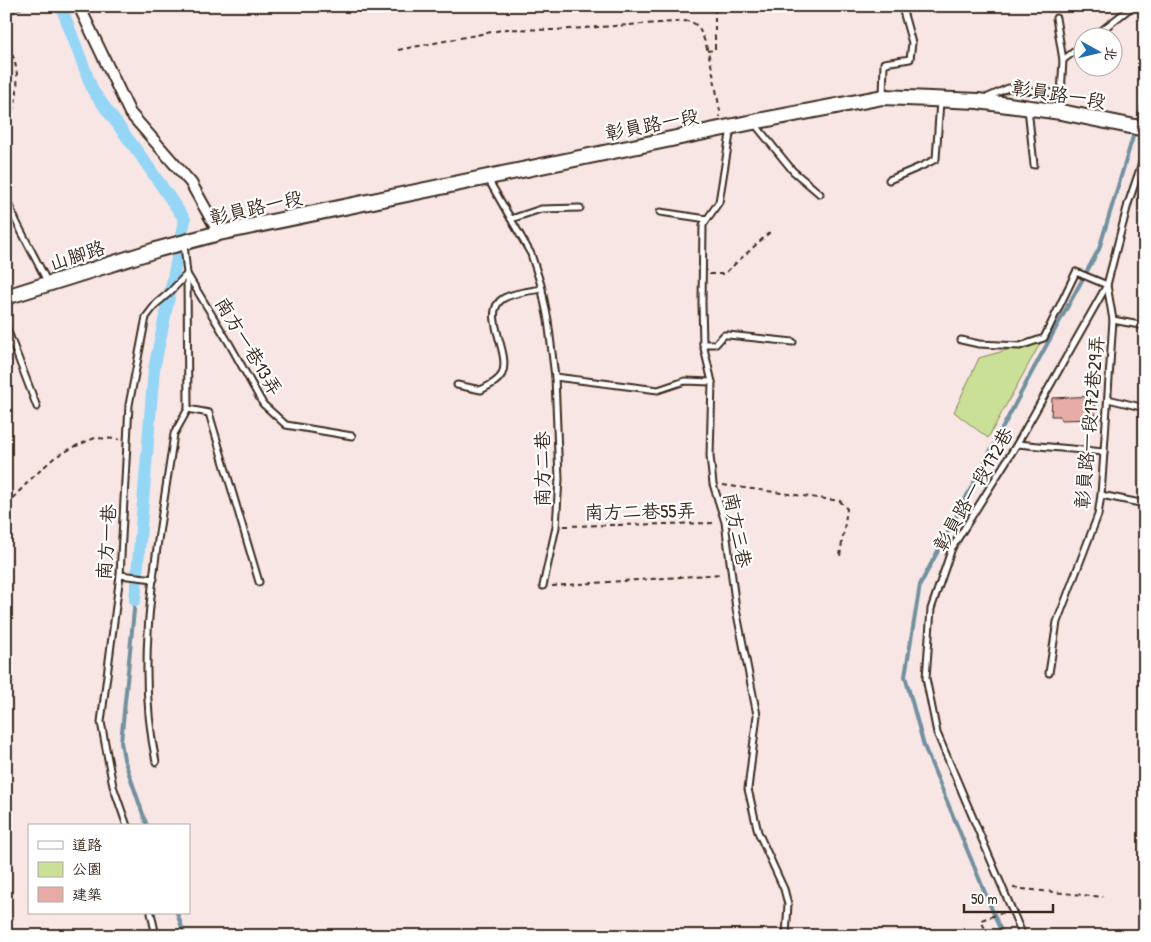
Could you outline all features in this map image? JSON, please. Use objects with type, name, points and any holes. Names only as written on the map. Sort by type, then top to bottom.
[{"type":"main road","name":"彰員路一段","points":[[159,249],[219,233],[753,122],[883,97],[978,101],[1144,128]]},
{"type":"main road","name":"山腳路","points":[[6,297],[159,249]]},
{"type":"street","points":[[79,6],[130,113],[191,183],[219,233]]},
{"type":"lane","points":[[1105,28],[1133,6]]},
{"type":"lane","points":[[883,97],[884,63],[910,59],[912,43],[903,10]]},
{"type":"lane","points":[[978,101],[1008,88],[1062,94],[1062,60],[1056,18]]},
{"type":"lane","points":[[1062,60],[1074,51]]},
{"type":"lane","points":[[889,180],[936,159],[940,99]]},
{"type":"lane","points":[[1028,108],[1034,165]]},
{"type":"lane","points":[[753,122],[793,171],[820,194]]},
{"type":"lane","name":"南方三巷","points":[[725,128],[719,202],[703,225],[703,344],[712,382],[710,456],[713,484],[725,522],[736,609],[756,715],[748,790],[758,832],[784,889],[788,904],[786,936]]},
{"type":"lane","name":"彰員路一段172巷","points":[[1023,936],[937,733],[926,678],[931,609],[952,548],[1016,444],[1107,285],[1128,204],[1145,154]]},
{"type":"lane","name":"南方二巷","points":[[486,177],[531,254],[542,289],[555,377],[559,479],[556,526],[543,586]]},
{"type":"lane","points":[[6,198],[16,223],[49,284]]},
{"type":"lane","points":[[511,219],[541,209],[580,208]]},
{"type":"lane","points":[[660,212],[707,219]]},
{"type":"lane","points":[[156,762],[150,734],[147,698],[147,632],[174,434],[188,409],[187,242]]},
{"type":"lane","points":[[961,340],[979,344],[1020,346],[1044,338],[1076,272],[1107,285]]},
{"type":"lane","name":"南方一巷13弄","points":[[187,274],[263,404],[286,425],[352,436]]},
{"type":"lane","name":"南方一巷","points":[[126,824],[114,786],[101,722],[120,575],[129,405],[146,317],[156,304],[187,274]]},
{"type":"lane","name":"彰員路一段172巷29弄","points":[[1049,674],[1056,622],[1098,515],[1101,495],[1113,320],[1107,285]]},
{"type":"lane","points":[[456,385],[481,390],[494,383],[502,374],[504,364],[494,318],[496,307],[503,298],[542,289]]},
{"type":"lane","points":[[1113,320],[1145,326]]},
{"type":"lane","points":[[6,326],[38,407]]},
{"type":"lane","points":[[703,344],[716,344],[724,335],[793,342]]},
{"type":"lane","points":[[555,377],[658,390],[685,381],[712,382]]},
{"type":"lane","points":[[1108,399],[1145,408]]},
{"type":"lane","points":[[188,409],[209,413],[259,582]]},
{"type":"lane","points":[[1016,444],[1104,452]]},
{"type":"lane","points":[[1101,495],[1145,504]]},
{"type":"lane","points":[[120,575],[154,579]]},
{"type":"lane","points":[[151,914],[156,936]]},
{"type":"path","points":[[6,21],[8,15],[25,6]]},
{"type":"path","points":[[707,51],[715,50],[715,6]]},
{"type":"path","points":[[398,50],[507,29],[554,30],[689,21],[696,25],[707,51],[725,128]]},
{"type":"path","points":[[6,37],[15,61],[18,83],[14,107],[6,124]]},
{"type":"path","points":[[702,274],[724,274],[770,232]]},
{"type":"path","points":[[6,505],[54,457],[95,438],[127,440]]},
{"type":"path","points":[[713,484],[840,501],[847,509],[840,556]]},
{"type":"path","name":"南方二巷55弄","points":[[556,526],[725,522]]},
{"type":"path","points":[[543,586],[731,574]]},
{"type":"path","points":[[1003,890],[1016,888],[1103,897]]},
{"type":"path","points":[[988,936],[981,920],[1012,910]]},
{"type":"green space","points":[[1042,340],[988,438],[954,412],[979,358]]},
{"type":"building","points":[[1095,396],[1096,419],[1061,420],[1060,416],[1051,416],[1052,398]]},
{"type":"waterway","points":[[61,6],[93,91],[185,220],[154,369],[135,600]]},
{"type":"waterway","points":[[1137,123],[1145,97]]},
{"type":"waterway","points":[[1003,936],[924,746],[905,676],[920,585],[1099,249],[1135,130]]},
{"type":"waterway","points":[[135,600],[121,742],[124,759],[146,824]]},
{"type":"waterway","points":[[177,914],[185,936]]}]
